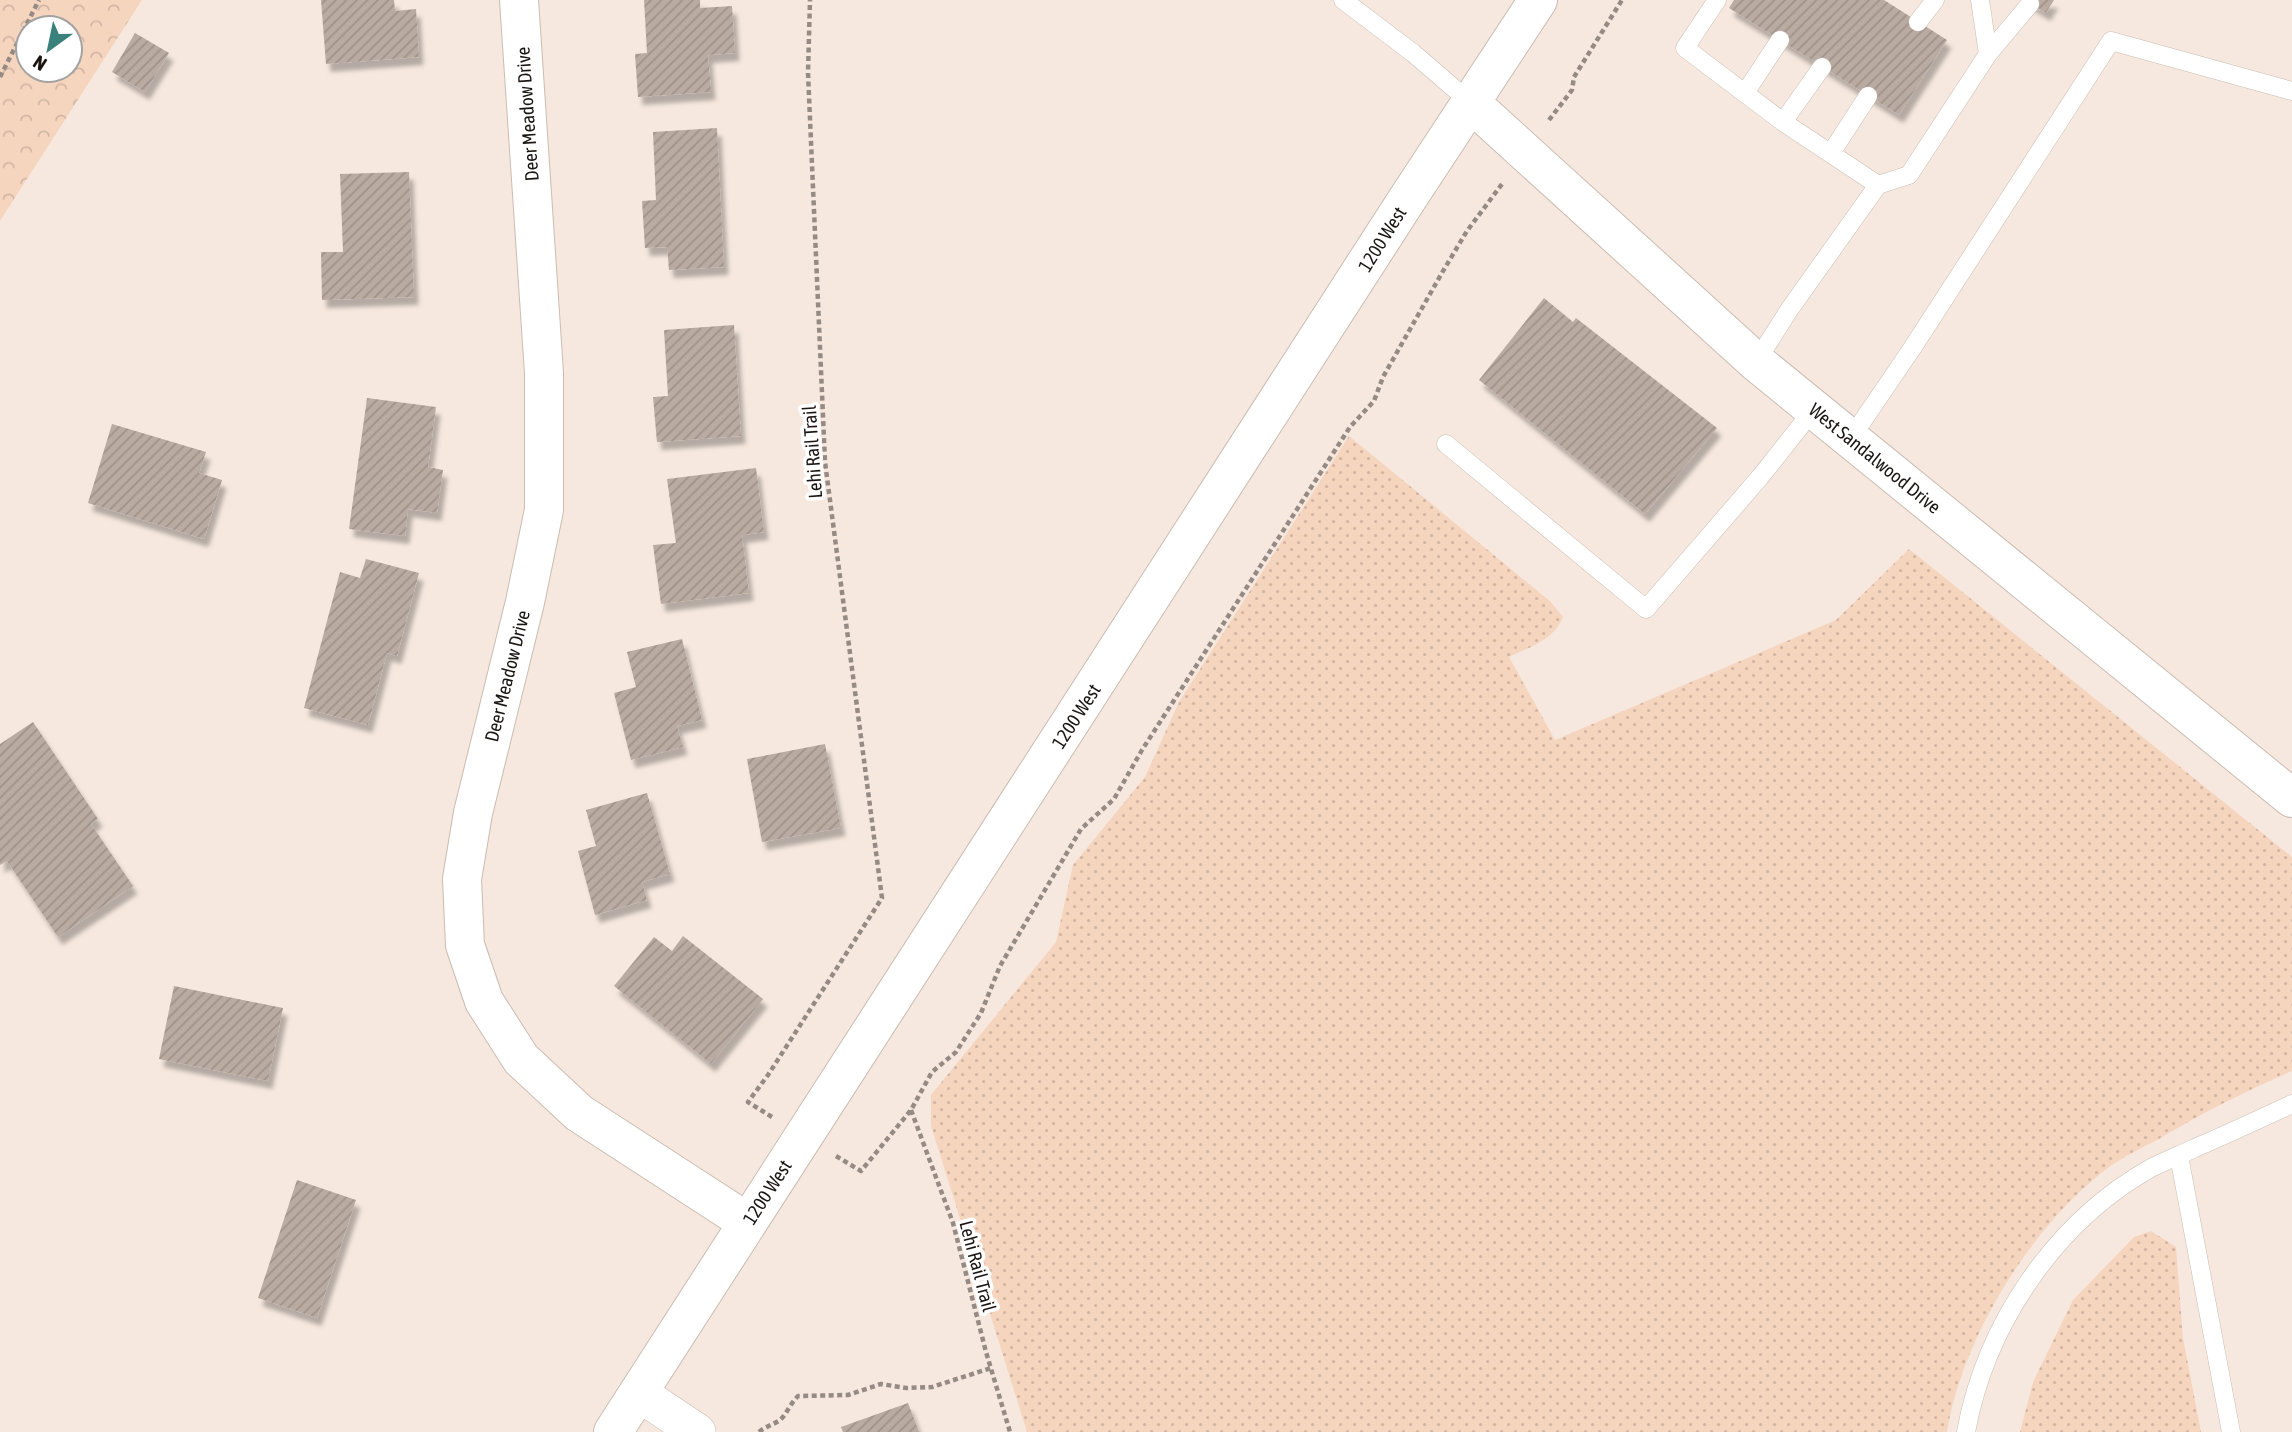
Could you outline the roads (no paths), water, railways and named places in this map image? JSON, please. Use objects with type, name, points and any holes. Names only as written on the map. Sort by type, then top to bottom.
[{"type":"street","name":"Deer Meadow Drive","points":[[519,0],[544,373],[544,510],[525,602],[473,813],[463,879],[465,945],[484,1001],[521,1059],[579,1113],[747,1222]]},
{"type":"street","name":"1200 West","points":[[613,1432],[1538,0]]},
{"type":"street","name":"West Sandalwood Drive","points":[[1471,103],[1756,362],[2292,798]]},
{"type":"street","points":[[639,1393],[697,1432]]},
{"type":"lane","points":[[1343,0],[1413,53],[1471,103]]},
{"type":"lane","points":[[1717,0],[1685,48],[1783,122],[1878,185]]},
{"type":"lane","points":[[1918,22],[1934,0]]},
{"type":"lane","points":[[1980,0],[1988,54]]},
{"type":"lane","points":[[1756,362],[1789,310],[1878,185],[1909,175],[1988,54],[2031,4]]},
{"type":"lane","points":[[1745,93],[1780,40]]},
{"type":"lane","points":[[1851,438],[2111,41],[2292,91]]},
{"type":"lane","points":[[1783,122],[1822,67]]},
{"type":"lane","points":[[1831,153],[1868,96]]},
{"type":"lane","points":[[1446,444],[1646,609],[1761,476],[1814,409]]},
{"type":"lane","points":[[1966,1432],[1982,1373],[2002,1326],[2040,1265],[2063,1238],[2090,1211],[2152,1168],[2292,1104]]},
{"type":"lane","points":[[2179,1156],[2231,1432]]}]
